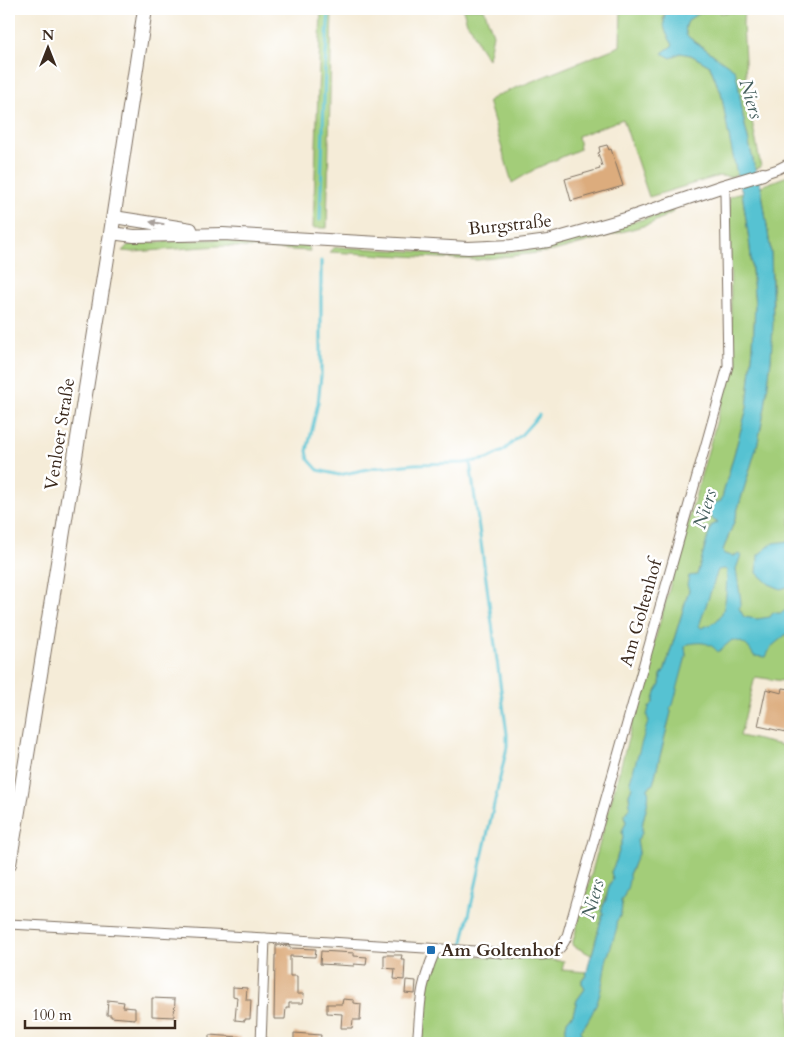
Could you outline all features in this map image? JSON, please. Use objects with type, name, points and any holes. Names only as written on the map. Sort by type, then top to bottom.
[{"type":"main road","name":"Venloer Straße","points":[[9,864],[114,217],[145,9]]},
{"type":"street","name":"Burgstraße","points":[[111,234],[134,236],[223,234],[468,248],[512,246],[548,241],[629,218],[764,174],[790,163]]},
{"type":"street","name":"Am Goltenhof","points":[[9,924],[545,955],[557,951],[563,945],[728,366],[725,194],[728,185]]},
{"type":"street","name":"Burgstraße","points":[[114,217],[223,234]]},
{"type":"street","points":[[261,1043],[266,938]]},
{"type":"street","points":[[418,1043],[424,981],[436,949]]},
{"type":"green space","points":[[321,9],[332,9],[327,228],[313,228]]},
{"type":"green space","points":[[463,9],[484,9],[493,34],[488,59],[467,23]]},
{"type":"green space","points":[[621,9],[666,9],[663,19],[673,45],[663,53],[691,55],[710,66],[721,92],[737,175],[730,177],[719,176],[649,197],[623,119],[578,136],[580,149],[537,168],[512,183],[488,101],[498,95],[620,46]]},
{"type":"green space","points":[[711,9],[723,9],[720,13],[744,9],[743,24],[747,95],[761,167],[755,169],[743,117],[738,83],[714,55],[687,36],[686,25],[688,21],[696,15]]},
{"type":"green space","points":[[790,175],[790,682],[755,677],[740,736],[790,747],[790,1043],[582,1043],[581,1030],[597,1001],[616,922],[621,912],[621,901],[629,874],[639,852],[637,840],[642,833],[649,793],[648,788],[653,784],[671,712],[670,708],[686,656],[685,647],[699,626],[734,522],[758,442],[771,360],[773,302],[771,253],[761,186]]},
{"type":"green space","points":[[742,192],[750,247],[755,305],[747,408],[721,501],[710,505],[702,520],[704,522],[706,517],[711,515],[718,522],[711,526],[697,576],[689,590],[665,669],[661,675],[660,685],[653,703],[649,707],[650,722],[631,781],[630,806],[625,814],[626,823],[622,831],[623,838],[611,872],[613,880],[602,906],[605,913],[602,916],[591,955],[572,945],[732,366],[729,197]]},
{"type":"green space","points":[[673,210],[673,212],[650,224],[554,251],[477,260],[330,252],[334,248],[339,247],[477,255],[550,247]]},
{"type":"green space","points":[[221,239],[302,244],[309,247],[310,251],[219,246],[134,252],[122,251],[128,245],[138,243]]},
{"type":"green space","points":[[439,954],[564,961],[562,970],[587,972],[586,976],[582,979],[585,989],[577,1000],[573,1014],[567,1021],[565,1043],[421,1043],[424,1008],[430,976]]},
{"type":"water","points":[[666,9],[711,9],[696,15],[688,21],[686,25],[687,36],[735,70],[743,117],[755,169],[761,186],[771,253],[773,324],[771,360],[758,442],[734,522],[723,550],[724,554],[741,555],[736,569],[741,601],[739,608],[744,617],[757,619],[770,617],[773,612],[782,612],[790,606],[790,631],[771,647],[766,657],[754,656],[745,645],[732,640],[718,652],[715,648],[704,643],[688,644],[685,647],[686,656],[673,705],[670,708],[671,712],[653,784],[648,788],[649,794],[642,833],[637,840],[639,852],[629,874],[627,888],[621,901],[621,912],[616,922],[617,927],[606,961],[600,994],[592,1013],[581,1030],[582,1043],[565,1043],[567,1021],[573,1014],[577,1000],[585,989],[582,979],[586,976],[604,913],[602,912],[603,907],[613,880],[611,872],[623,838],[622,831],[626,823],[625,814],[630,806],[629,794],[632,787],[630,781],[649,722],[647,716],[649,707],[653,703],[660,685],[661,675],[665,669],[689,590],[687,585],[689,576],[697,575],[711,526],[718,522],[713,520],[711,515],[706,517],[704,522],[702,521],[710,505],[721,501],[747,408],[753,347],[755,305],[750,247],[742,192],[721,92],[710,66],[691,55],[680,53],[671,58],[662,53],[673,45],[665,28]],"holes":[[[718,570],[727,570],[726,597],[723,611],[715,622],[701,628],[699,626]]]},
{"type":"water","points":[[790,541],[790,586],[781,589],[769,584],[757,573],[758,555],[773,543]]},
{"type":"building","points":[[607,145],[609,150],[611,149],[623,186],[571,201],[565,179],[600,169],[599,167],[602,166],[598,153],[600,152],[599,147]]},
{"type":"building","points":[[783,688],[790,689],[790,733],[758,726],[766,689],[782,693]]},
{"type":"building","points":[[276,945],[290,946],[290,948],[316,949],[315,957],[290,956],[290,976],[297,976],[297,994],[304,994],[303,1003],[289,1003],[289,1008],[286,1008],[285,1019],[274,1019]]},
{"type":"building","points":[[321,951],[354,953],[354,956],[367,957],[366,965],[320,964]]},
{"type":"building","points":[[384,955],[402,955],[401,960],[405,960],[404,980],[394,979],[395,969],[384,968]]},
{"type":"building","points":[[406,980],[416,981],[415,994],[405,993]]},
{"type":"building","points":[[233,987],[247,988],[246,1000],[251,1000],[250,1019],[245,1019],[245,1021],[235,1020],[237,997],[233,996]]},
{"type":"building","points":[[152,998],[175,999],[174,1017],[152,1016]]},
{"type":"building","points":[[343,999],[354,1000],[354,1003],[361,1004],[360,1020],[353,1020],[352,1028],[341,1028],[342,1014],[327,1013],[327,1004],[342,1004]]},
{"type":"building","points":[[108,1000],[124,1002],[123,1007],[135,1008],[135,1019],[107,1015]]},
{"type":"building","points":[[294,1033],[321,1035],[320,1043],[294,1043]]},
{"type":"building","points":[[209,1035],[240,1037],[239,1043],[209,1043]]},
{"type":"waterway","points":[[320,220],[329,9]]},
{"type":"waterway","points":[[321,261],[321,376],[318,403],[307,451],[309,460],[318,470],[339,475],[373,468],[415,464],[464,463],[487,459],[503,451],[539,415]]},
{"type":"waterway","points":[[462,946],[507,747],[507,734],[470,462]]},
{"type":"place","name":"Am Goltenhof","points":[[431,950]]},
{"type":"water label","name":"Niers","points":[[751,99]]},
{"type":"water label","name":"Niers","points":[[705,509]]},
{"type":"water label","name":"Niers","points":[[593,899]]}]
